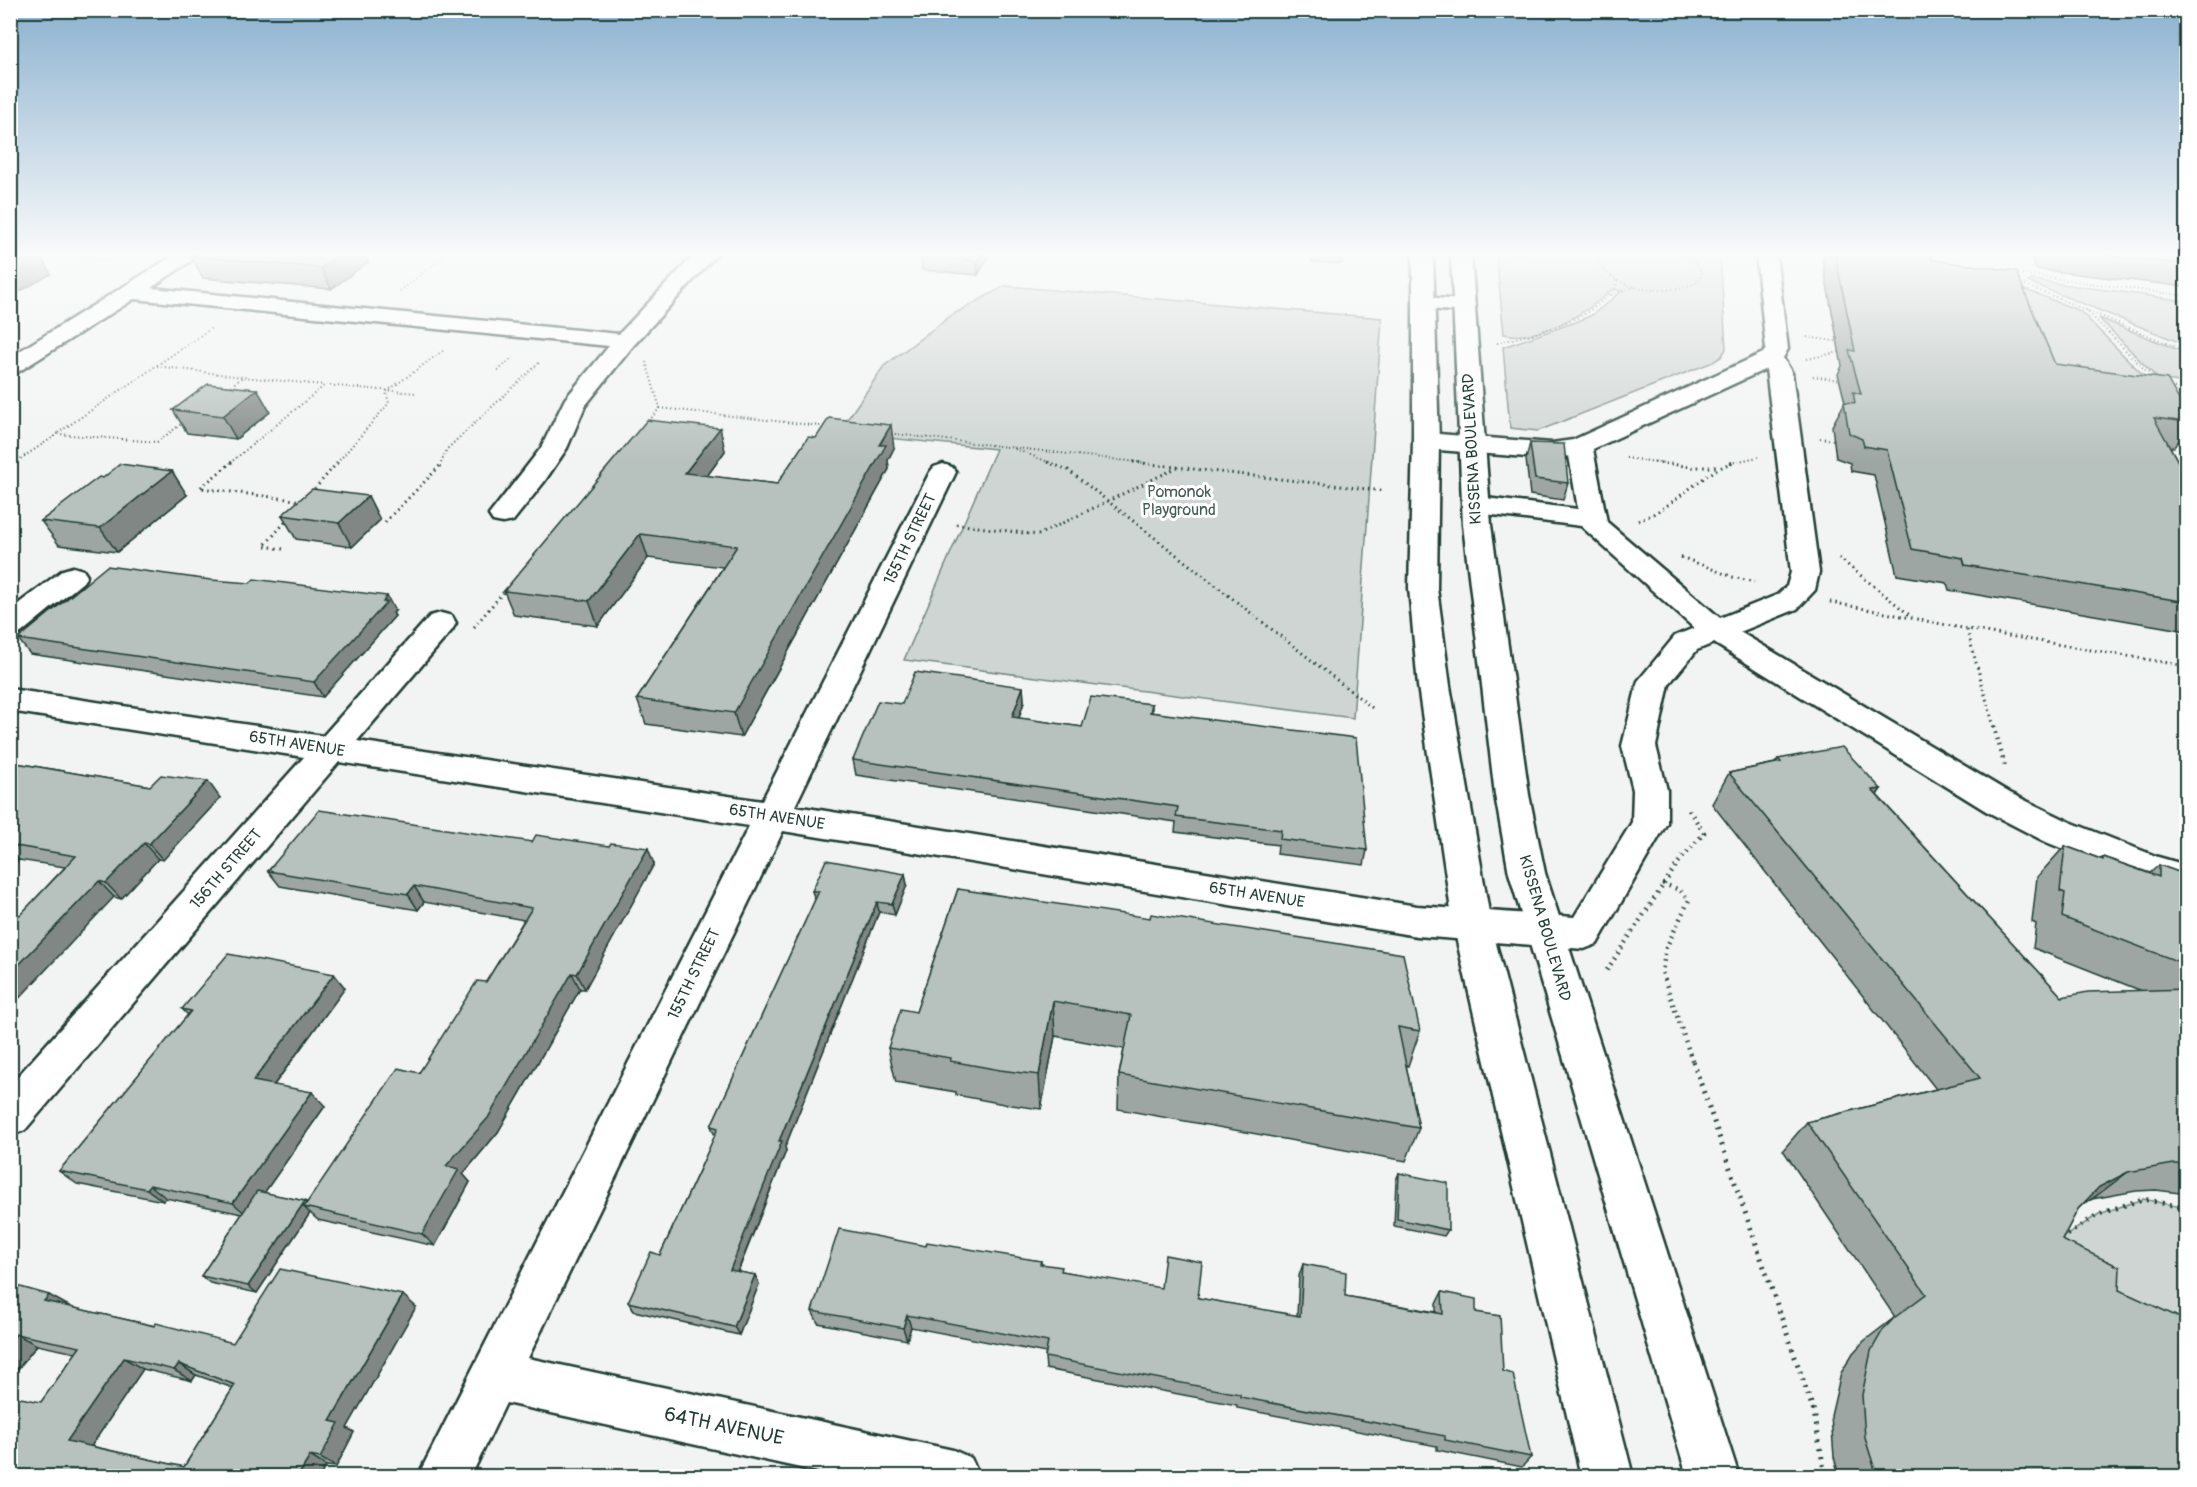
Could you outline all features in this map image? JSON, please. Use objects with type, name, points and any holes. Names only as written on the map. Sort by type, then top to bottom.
[{"type":"street","points":[[10,366],[62,323]]},
{"type":"street","points":[[451,323],[620,347]]},
{"type":"street","points":[[502,515],[535,476],[554,448],[574,404],[642,323]]},
{"type":"street","points":[[1424,323],[1426,441],[1424,588],[1434,686],[1472,924],[1607,1476]]},
{"type":"street","name":"KISSENA BOULEVARD","points":[[1466,323],[1471,443],[1484,591],[1512,795],[1527,873],[1564,932],[1713,1476]]},
{"type":"street","points":[[1564,932],[1649,823],[1650,790],[1640,746],[1654,681],[1686,643],[1787,602],[1801,590],[1805,572],[1772,323]]},
{"type":"street","points":[[1426,441],[1552,451],[1580,446],[1774,345]]},
{"type":"street","points":[[1580,446],[1594,525],[1716,631],[1998,802],[2058,832],[2151,869],[2187,879]]},
{"type":"street","name":"155TH STREET","points":[[444,1476],[943,472]]},
{"type":"street","points":[[1477,505],[1593,519]]},
{"type":"street","points":[[10,626],[73,576]]},
{"type":"street","name":"156TH STREET","points":[[10,1116],[441,623]]},
{"type":"street","name":"65TH AVENUE","points":[[10,700],[773,816],[1417,921],[1564,932]]},
{"type":"street","name":"64TH AVENUE","points":[[495,1376],[953,1476]]},
{"type":"path","points":[[1497,343],[1568,323]]},
{"type":"path","points":[[2099,323],[2161,386]]},
{"type":"path","points":[[2121,323],[2187,351]]},
{"type":"path","points":[[10,466],[215,326]]},
{"type":"path","points":[[1774,345],[1850,343]]},
{"type":"path","points":[[386,392],[451,345]]},
{"type":"path","points":[[620,347],[645,356],[660,408]]},
{"type":"path","points":[[1801,360],[1848,351]]},
{"type":"path","points":[[385,522],[439,467],[447,449],[547,355]]},
{"type":"path","points":[[156,366],[386,392],[416,393]]},
{"type":"path","points":[[1804,375],[1839,380]]},
{"type":"path","points":[[224,391],[243,377]]},
{"type":"path","points":[[2150,384],[2187,390]]},
{"type":"path","points":[[303,501],[200,489],[325,385]]},
{"type":"path","points":[[2168,387],[2173,395]]},
{"type":"path","points":[[283,549],[264,546],[389,403],[386,392]]},
{"type":"path","points":[[644,426],[660,408]]},
{"type":"path","points":[[660,408],[832,427]]},
{"type":"path","points":[[58,434],[157,442],[186,420]]},
{"type":"path","points":[[879,432],[1384,491]]},
{"type":"path","points":[[1816,437],[1834,440]]},
{"type":"path","points":[[1010,447],[1068,470],[1375,710]]},
{"type":"path","points":[[1616,456],[1694,467],[1717,467],[1752,458],[1791,459]]},
{"type":"path","points":[[956,524],[1038,535],[1179,467]]},
{"type":"path","points":[[1635,522],[1653,517],[1670,507],[1717,467]]},
{"type":"path","points":[[1834,554],[1914,619]]},
{"type":"path","points":[[1671,555],[1733,577],[1828,602],[1967,629],[2187,666]]},
{"type":"path","points":[[474,627],[513,581]]},
{"type":"path","points":[[1967,629],[2008,777]]},
{"type":"path","points":[[1607,970],[1678,863],[1704,833],[1685,800]]},
{"type":"path","points":[[1664,884],[1680,890],[1689,900],[1666,948],[1662,972],[1814,1412],[1825,1476]]},
{"type":"path","points":[[2055,1249],[2059,1240],[2099,1214],[2142,1199],[2187,1209]]},
{"type":"green space","name":"Pomonok Playground","points":[[941,323],[1382,323],[1353,718],[904,660],[996,449],[838,433],[884,366]]},
{"type":"green space","points":[[1503,323],[1561,323],[1532,334],[1504,334]]},
{"type":"green space","points":[[1572,323],[1724,323],[1726,349],[1721,357],[1713,362],[1538,431],[1510,428],[1503,347]]},
{"type":"green space","points":[[2037,323],[2092,323],[2144,376],[2055,366]]},
{"type":"green space","points":[[2104,323],[2112,323],[2186,353],[2186,383],[2158,379]]},
{"type":"green space","points":[[2132,323],[2186,323],[2186,345]]},
{"type":"green space","points":[[2143,1199],[2186,1208],[2186,1347],[2059,1240],[2099,1214]]},
{"type":"building","points":[[1849,323],[2038,323],[2055,364],[2167,379],[2187,414],[2187,422],[2154,418],[2187,478],[2187,602],[1965,565],[1963,558],[1912,549],[1887,450],[1864,446],[1862,439],[1849,433],[1844,402],[1855,403],[1853,392],[1861,394],[1849,350],[1855,351]]},
{"type":"building","points":[[208,384],[257,389],[223,416],[173,410]]},
{"type":"building","points":[[829,418],[891,425],[879,445],[886,445],[734,713],[637,699],[737,546],[640,534],[589,601],[504,591],[647,420],[720,428],[685,473],[777,484],[808,437],[816,438]]},
{"type":"building","points":[[1530,443],[1564,444],[1568,483],[1535,479]]},
{"type":"building","points":[[120,464],[172,471],[100,528],[41,521],[99,477],[103,478]]},
{"type":"building","points":[[312,489],[368,496],[339,523],[282,515]]},
{"type":"building","points":[[107,566],[211,580],[250,583],[254,579],[387,596],[383,602],[387,602],[314,682],[18,639]]},
{"type":"building","points":[[915,672],[1023,687],[1012,717],[1082,727],[1091,697],[1152,704],[1150,712],[1356,738],[1367,850],[1280,839],[1281,830],[1176,817],[1178,807],[853,760],[878,701],[902,704]]},
{"type":"building","points":[[1842,747],[1881,789],[1872,790],[2062,997],[2088,992],[2187,989],[2187,1164],[2128,1172],[2099,1187],[2078,1209],[2062,1240],[2120,1267],[2119,1290],[2187,1321],[2187,1476],[1877,1476],[1865,1438],[1862,1395],[1871,1351],[1883,1330],[1894,1318],[1926,1294],[1807,1122],[1980,1078],[1729,773],[1781,762],[1778,759]]},
{"type":"building","points":[[10,762],[150,786],[161,775],[208,781],[149,844],[144,843],[106,883],[99,881],[10,974],[10,913],[20,915],[76,856],[10,845]]},
{"type":"building","points":[[319,810],[532,842],[536,835],[609,846],[611,843],[648,848],[577,974],[572,973],[488,1118],[446,1166],[459,1169],[422,1234],[304,1207],[398,1068],[419,1073],[477,981],[486,982],[532,908],[414,886],[408,894],[268,871]]},
{"type":"building","points":[[2065,846],[2159,877],[2159,865],[2187,875],[2187,965],[2062,917],[2065,893],[2060,891]]},
{"type":"building","points":[[826,860],[905,874],[892,904],[877,902],[779,1141],[782,1141],[730,1270],[755,1275],[734,1327],[628,1302],[651,1252],[660,1255],[700,1169],[718,1128],[711,1126],[819,891],[812,891]]},
{"type":"building","points":[[958,889],[1150,918],[1151,914],[1403,954],[1420,1031],[1398,1027],[1419,1128],[1119,1075],[1131,1015],[1053,1001],[1039,1075],[1000,1070],[950,1061],[951,1058],[888,1048],[901,1009],[916,1012]]},
{"type":"building","points":[[228,954],[334,974],[253,1081],[312,1092],[233,1203],[150,1185],[147,1189],[59,1171],[191,1011],[182,1009]]},
{"type":"building","points":[[1399,1173],[1448,1183],[1448,1230],[1397,1219]]},
{"type":"building","points":[[257,1191],[305,1201],[248,1286],[201,1276]]},
{"type":"building","points":[[839,1229],[926,1246],[927,1242],[1041,1261],[1040,1264],[1062,1267],[1061,1271],[1161,1288],[1165,1255],[1202,1262],[1198,1298],[1300,1316],[1303,1264],[1346,1272],[1345,1296],[1443,1314],[1442,1292],[1476,1299],[1476,1312],[1500,1316],[1503,1371],[1513,1374],[1531,1457],[1445,1440],[1445,1436],[1045,1357],[1048,1342],[907,1315],[903,1328],[812,1311]]},
{"type":"building","points":[[280,1269],[403,1295],[330,1421],[339,1423],[320,1458],[310,1456],[298,1476],[10,1476],[10,1396],[41,1402],[80,1347],[16,1334],[10,1341],[10,1284],[49,1295],[44,1301],[154,1326],[156,1323],[233,1343]],"holes":[[[124,1358],[174,1370],[179,1364],[235,1385],[184,1467],[67,1441]]]}]
